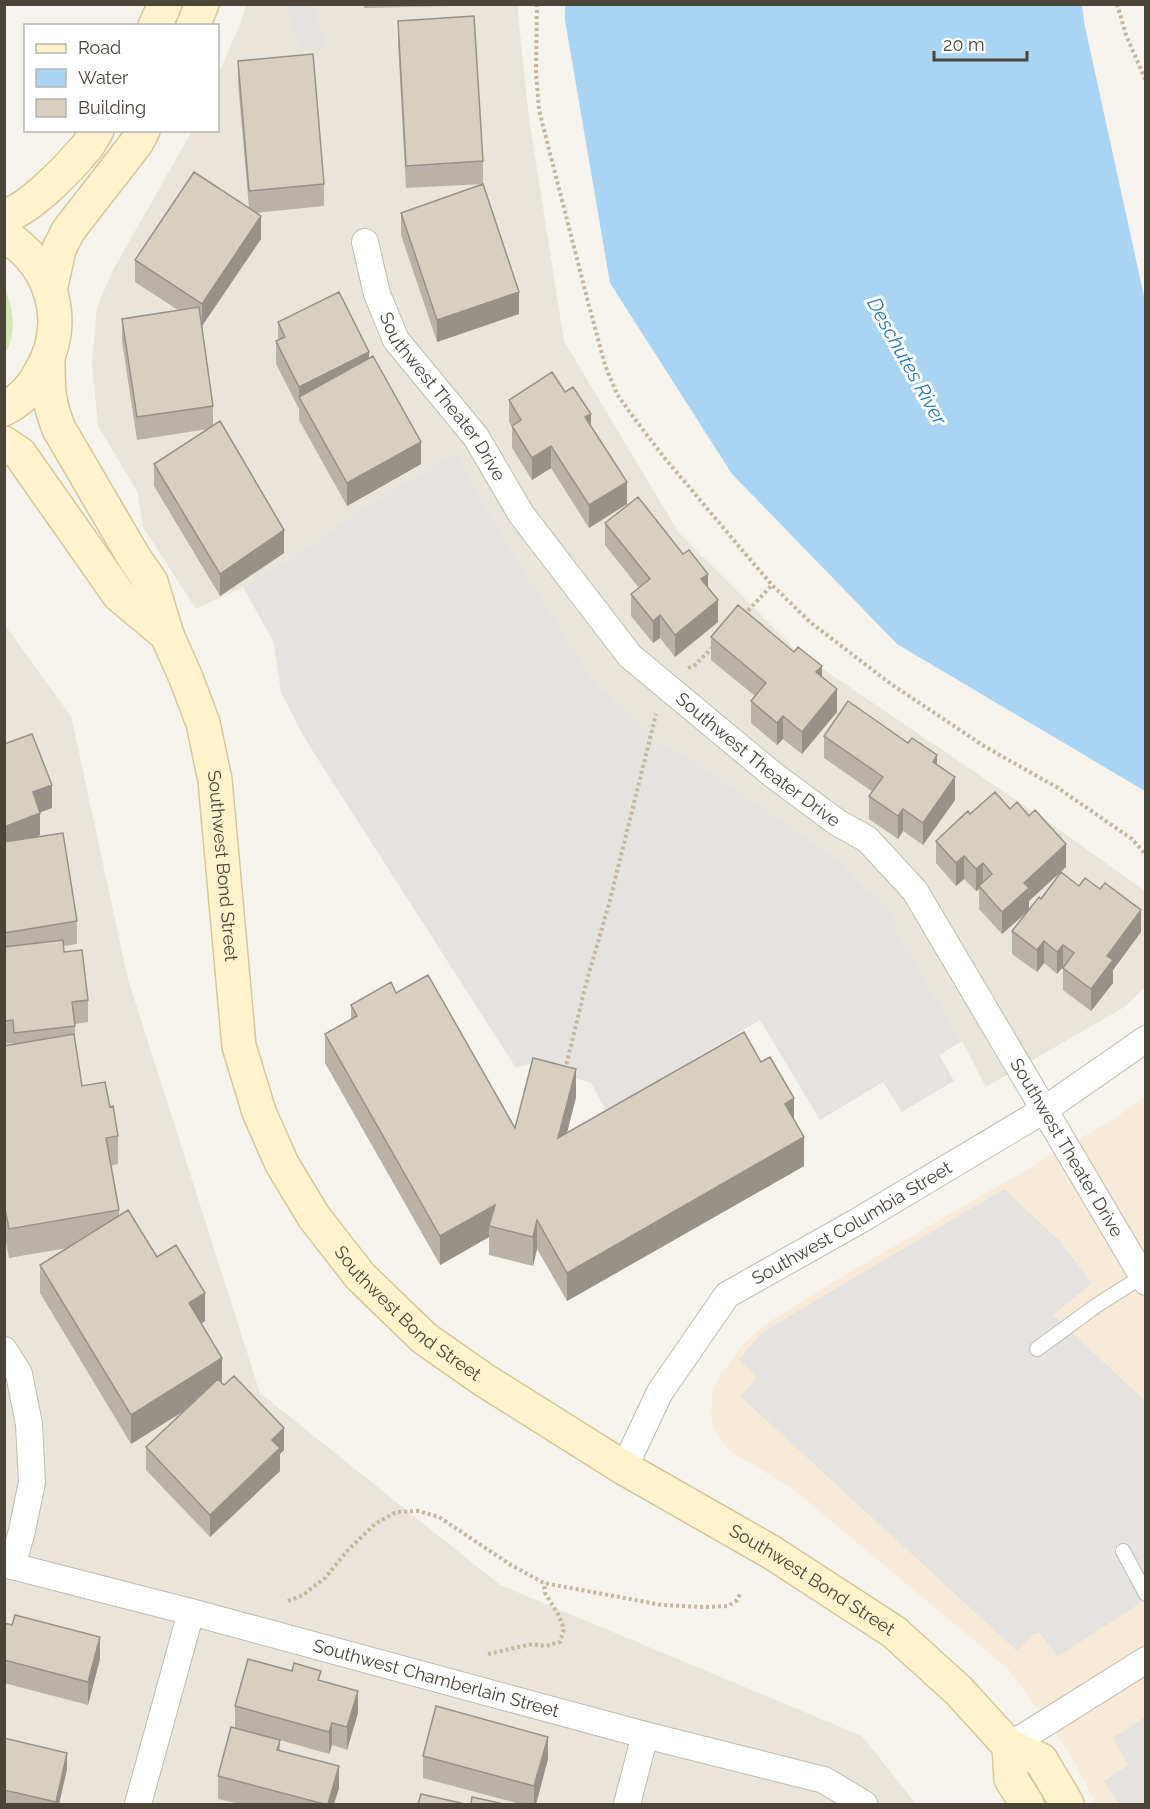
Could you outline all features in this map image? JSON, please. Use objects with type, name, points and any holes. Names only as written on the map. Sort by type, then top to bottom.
[{"type":"street","points":[[156,24],[165,4]]},
{"type":"street","points":[[195,24],[202,4]]},
{"type":"street","points":[[4,216],[13,214],[33,201],[85,149],[96,132]]},
{"type":"street","points":[[50,291],[59,249],[68,231],[137,142],[142,132]]},
{"type":"street","points":[[4,235],[20,244],[38,265],[50,291],[54,314],[54,337],[48,360],[33,385],[13,405],[4,409]]},
{"type":"street","name":"Southwest Theater Drive","points":[[365,242],[377,294],[396,340],[476,437],[521,514],[630,656],[772,774],[838,823],[867,840],[915,891],[1144,1277]]},
{"type":"street","name":"Southwest Bond Street","points":[[48,360],[51,410],[59,429],[135,559],[151,582],[167,635],[202,723],[214,780],[239,1046],[259,1112],[282,1164],[314,1217],[360,1276],[424,1338],[484,1380],[624,1468],[771,1552],[894,1632],[959,1691],[1009,1746],[1041,1760],[1067,1804]]},
{"type":"street","name":"Southwest Bond Street","points":[[4,443],[20,454],[119,595],[167,635]]},
{"type":"street","name":"Southwest Columbia Street","points":[[624,1468],[660,1392],[727,1295],[860,1220],[1044,1110],[1146,1039]]},
{"type":"street","points":[[4,1350],[19,1374],[29,1424],[32,1482],[22,1531],[8,1565]]},
{"type":"street","name":"Southwest Chamberlain Street","points":[[8,1565],[645,1735],[824,1780],[864,1804]]},
{"type":"street","points":[[138,1804],[191,1612]]},
{"type":"street","points":[[1027,1804],[1011,1779],[1009,1746],[1146,1660]]},
{"type":"street","points":[[627,1804],[645,1735]]},
{"type":"lane","points":[[1037,1349],[1097,1305],[1144,1277]]},
{"type":"lane","points":[[1123,1551],[1146,1594]]},
{"type":"path","points":[[537,4],[536,72],[539,110],[605,365],[622,401],[663,456],[772,585],[810,622],[891,684],[984,746],[1058,788],[1132,839],[1146,855]]},
{"type":"path","points":[[1117,4],[1126,35],[1146,81]]},
{"type":"path","points":[[742,617],[772,585]]},
{"type":"path","points":[[564,1075],[664,683],[673,674],[695,665],[718,641]]},
{"type":"path","points":[[288,1601],[303,1595],[325,1578],[348,1550],[375,1524],[396,1512],[418,1511],[439,1517],[511,1565],[544,1583],[662,1605],[728,1606],[736,1601],[741,1593]]},
{"type":"path","points":[[488,1654],[532,1644],[546,1646],[560,1642],[564,1629],[545,1593],[544,1583]]},
{"type":"shaded area","points":[[246,5],[517,5],[529,118],[564,341],[679,533],[798,652],[1044,819],[1145,891],[1145,987],[1126,1006],[986,1087],[962,1041],[899,935],[895,915],[829,853],[708,770],[656,739],[592,678],[501,533],[456,452],[350,516],[320,540],[243,587],[196,609],[143,527],[138,493],[98,426],[92,364],[97,307],[113,270],[191,132],[219,132],[219,73]]},
{"type":"shaded area","points":[[286,5],[313,5],[326,45],[301,53]]},
{"type":"shaded area","points":[[456,452],[501,533],[592,678],[656,739],[708,770],[829,853],[895,915],[899,935],[962,1041],[939,1055],[954,1081],[902,1112],[883,1082],[820,1120],[760,1020],[606,1111],[591,1083],[530,1064],[516,1068],[305,739],[281,692],[274,643],[243,587],[320,540],[350,516]]},
{"type":"shaded area","points":[[4,624],[71,716],[128,979],[260,1393],[500,1585],[862,1736],[916,1804],[5,1804]]},
{"type":"shaded area","points":[[1145,1096],[1145,1804],[1096,1804],[1068,1750],[1008,1669],[793,1489],[730,1451],[717,1434],[711,1417],[712,1396],[719,1377],[746,1341],[766,1324],[843,1276],[1114,1119]]},
{"type":"shaded area","points":[[1004,1189],[1060,1241],[1092,1283],[1053,1315],[1145,1401],[1145,1600],[1057,1657],[1040,1633],[1035,1633],[1017,1651],[741,1397],[757,1377],[739,1360],[761,1333]]},
{"type":"shaded area","points":[[1145,1717],[1145,1804],[1119,1804],[1104,1781],[1128,1765],[1113,1738]]},
{"type":"green space","points":[[5,289],[10,305],[13,330],[5,354]]},
{"type":"water","name":"Deschutes River","points":[[565,5],[1082,5],[1145,301],[1145,791],[897,644],[732,474],[610,283],[565,20]]},
{"type":"building","points":[[474,16],[483,161],[406,166],[398,21]]},
{"type":"building","points":[[313,54],[324,184],[249,191],[238,61]]},
{"type":"building","points":[[194,172],[261,216],[202,304],[135,260]]},
{"type":"building","points":[[483,184],[519,292],[437,320],[401,213]]},
{"type":"building","points":[[339,292],[369,352],[299,387],[276,341],[285,337],[278,322]]},
{"type":"building","points":[[199,307],[213,406],[137,417],[122,319]]},
{"type":"building","points":[[373,356],[421,442],[347,483],[299,397]]},
{"type":"building","points":[[552,372],[565,392],[573,387],[591,414],[585,417],[627,482],[589,505],[551,446],[532,458],[512,426],[521,420],[509,400]]},
{"type":"building","points":[[220,421],[284,530],[220,574],[154,464]]},
{"type":"building","points":[[638,497],[683,554],[689,550],[708,574],[701,579],[718,600],[675,635],[660,615],[653,621],[631,594],[650,579],[605,523]]},
{"type":"building","points":[[738,605],[794,652],[798,647],[822,666],[816,672],[837,689],[802,732],[783,716],[777,723],[751,701],[766,683],[711,637]]},
{"type":"building","points":[[848,701],[908,743],[912,738],[937,755],[933,762],[955,777],[923,823],[903,809],[898,816],[869,796],[883,777],[824,736]]},
{"type":"building","points":[[32,734],[52,785],[33,792],[40,813],[4,827],[4,744]]},
{"type":"building","points":[[995,792],[1010,809],[1017,802],[1029,816],[1035,810],[1066,844],[1024,883],[1029,888],[1002,912],[979,886],[992,874],[983,863],[976,869],[964,856],[956,863],[936,841],[968,811],[970,814]]},
{"type":"building","points":[[63,833],[77,921],[4,933],[4,842]]},
{"type":"building","points":[[1061,872],[1079,886],[1085,878],[1100,889],[1105,883],[1141,910],[1107,956],[1113,960],[1091,989],[1063,968],[1074,953],[1063,945],[1057,952],[1044,941],[1037,950],[1012,931],[1039,897],[1041,899]]},
{"type":"building","points":[[63,940],[64,952],[82,950],[88,1000],[72,1002],[75,1026],[14,1033],[13,1020],[4,1021],[4,947]]},
{"type":"building","points":[[428,975],[515,1128],[533,1058],[576,1069],[558,1138],[744,1032],[761,1062],[770,1057],[794,1098],[785,1104],[804,1137],[567,1273],[537,1220],[533,1237],[489,1226],[495,1205],[440,1236],[325,1034],[357,1016],[351,1005],[391,982],[396,993]]},
{"type":"building","points":[[74,1034],[82,1086],[105,1082],[110,1107],[113,1106],[118,1136],[106,1138],[119,1210],[9,1229],[4,1204],[4,1046]]},
{"type":"building","points":[[128,1210],[157,1257],[176,1245],[205,1293],[189,1303],[222,1358],[131,1415],[40,1265]]},
{"type":"building","points":[[234,1376],[284,1428],[272,1440],[280,1448],[210,1515],[146,1447],[218,1379],[224,1385]]},
{"type":"building","points":[[15,1615],[100,1637],[88,1682],[4,1660],[4,1623],[12,1625]]},
{"type":"building","points":[[248,1659],[292,1671],[294,1663],[321,1671],[318,1680],[358,1691],[347,1727],[332,1723],[329,1732],[235,1706]]},
{"type":"building","points":[[436,1706],[548,1737],[534,1786],[423,1756]]},
{"type":"building","points":[[231,1727],[280,1740],[277,1750],[339,1766],[328,1804],[218,1776]]},
{"type":"building","points":[[4,1738],[67,1753],[56,1802],[4,1790]]},
{"type":"building","points":[[421,1794],[465,1804],[418,1804]]},
{"type":"building","points":[[472,1797],[504,1804],[471,1804]]}]
